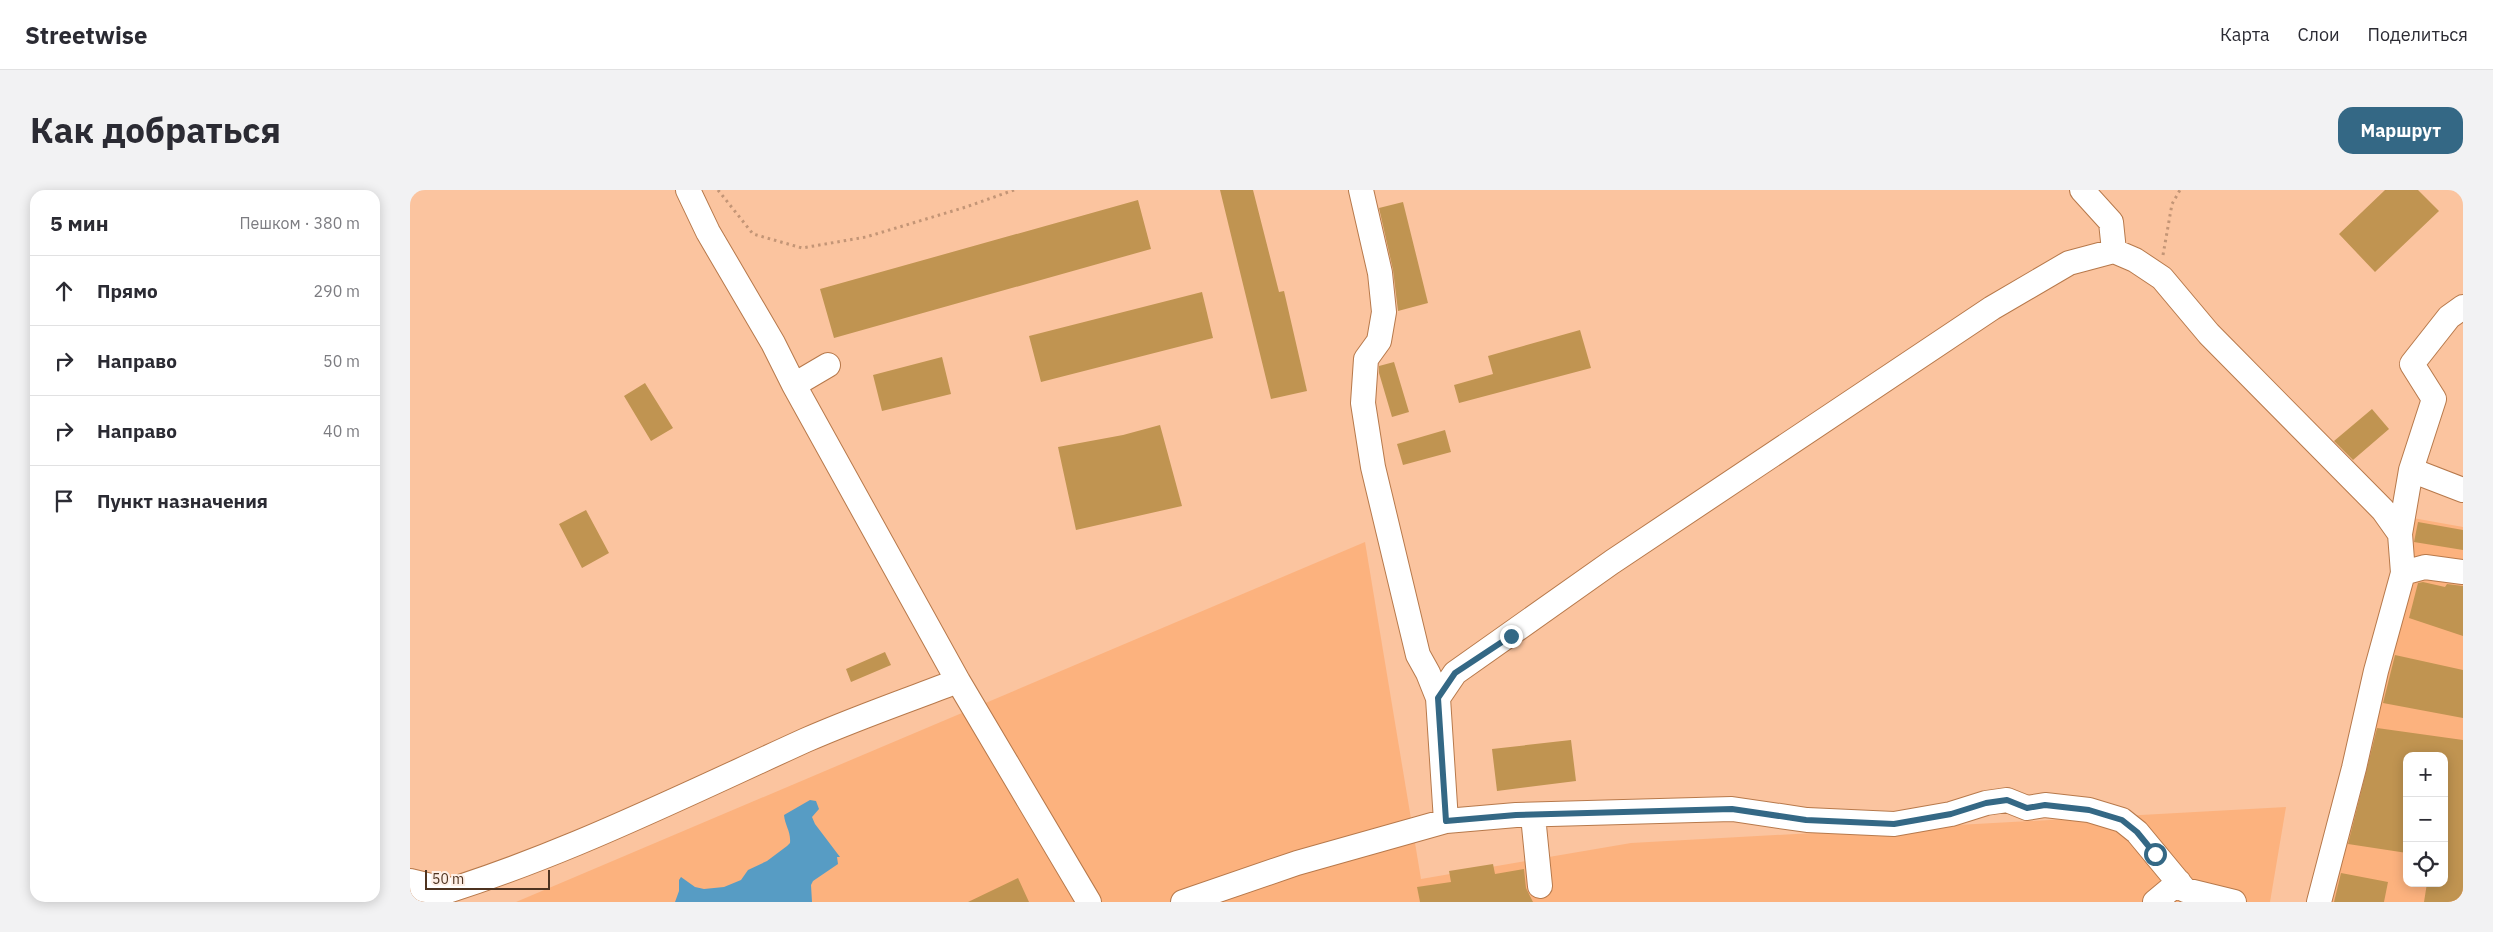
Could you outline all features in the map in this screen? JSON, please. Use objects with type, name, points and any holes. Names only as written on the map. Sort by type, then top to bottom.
[{"type":"street","points":[[688,190],[712,240],[773,343],[958,681],[1089,902]]},
{"type":"street","points":[[1361,190],[1380,272],[1384,312],[1379,340],[1366,359],[1363,403],[1373,467],[1418,655],[1438,698],[1446,821]]},
{"type":"street","points":[[2082,190],[2110,222],[2114,251]]},
{"type":"street","points":[[1438,698],[1455,673],[1612,562],[1928,349],[1992,308],[2069,263],[2114,251],[2135,260],[2162,278],[2209,334],[2383,510],[2400,534]]},
{"type":"street","points":[[2319,902],[2354,768],[2376,671],[2403,573],[2400,534],[2410,470],[2434,399],[2412,364],[2449,317],[2463,306]]},
{"type":"street","points":[[794,384],[828,365]]},
{"type":"street","points":[[2410,470],[2463,490]]},
{"type":"street","points":[[2403,573],[2425,567],[2463,572]]},
{"type":"street","points":[[410,881],[430,898],[502,873],[584,841],[687,796],[809,739],[958,681]]},
{"type":"street","points":[[1183,902],[1297,863],[1446,821],[1516,815],[1732,809],[1806,820],[1894,824],[1951,814],[1986,803],[2007,800],[2027,808],[2045,805],[2089,810],[2122,820],[2137,832],[2185,890],[2234,902]]},
{"type":"street","points":[[1533,816],[1540,886]]},
{"type":"street","points":[[2155,902],[2179,882]]},
{"type":"path","points":[[718,190],[754,234],[802,248],[866,238],[1014,190]]},
{"type":"path","points":[[2162,278],[2164,241],[2172,204],[2180,190]]},
{"type":"shaded area","points":[[2413,518],[2463,527],[2463,902],[2330,902],[2412,559]]},
{"type":"shaded area","points":[[1365,542],[1421,879],[1631,843],[2286,807],[2270,902],[516,902]]},
{"type":"water","points":[[810,800],[816,801],[819,809],[812,817],[815,824],[840,857],[837,857],[838,864],[813,881],[811,885],[812,902],[675,902],[681,877],[695,887],[704,889],[724,887],[741,880],[748,870],[767,861],[787,846],[790,843],[790,839],[784,815]]},
{"type":"building","points":[[1220,190],[1253,190],[1279,292],[1284,291],[1307,391],[1271,399]]},
{"type":"building","points":[[2385,190],[2418,190],[2439,211],[2375,272],[2339,234]]},
{"type":"building","points":[[1138,200],[1151,249],[834,338],[820,289]]},
{"type":"building","points":[[1403,202],[1428,303],[1398,311],[1393,270],[1379,208]]},
{"type":"building","points":[[1202,292],[1213,338],[1041,382],[1029,336]]},
{"type":"building","points":[[1580,330],[1591,368],[1459,403],[1454,385],[1493,374],[1488,356]]},
{"type":"building","points":[[942,357],[951,394],[882,411],[873,375]]},
{"type":"building","points":[[1394,362],[1409,412],[1392,417],[1379,373],[1379,366]]},
{"type":"building","points":[[645,383],[673,428],[651,441],[624,396]]},
{"type":"building","points":[[2372,409],[2389,429],[2353,460],[2334,441]]},
{"type":"building","points":[[1160,425],[1182,506],[1076,530],[1058,447],[1123,435]]},
{"type":"building","points":[[1445,430],[1451,452],[1403,465],[1397,444]]},
{"type":"building","points":[[586,510],[609,553],[582,568],[559,524]]},
{"type":"building","points":[[2418,522],[2463,530],[2463,550],[2414,542]]},
{"type":"building","points":[[2423,582],[2445,587],[2447,584],[2463,586],[2463,636],[2409,618],[2418,583]]},
{"type":"building","points":[[885,652],[891,665],[851,682],[846,669]]},
{"type":"building","points":[[2395,655],[2463,670],[2463,718],[2383,703]]},
{"type":"building","points":[[2377,728],[2463,740],[2463,902],[2424,902],[2426,887],[2448,887],[2448,752],[2403,752],[2403,852],[2348,844]]},
{"type":"building","points":[[1571,740],[1576,781],[1497,791],[1492,749]]},
{"type":"building","points":[[1493,864],[1495,874],[1524,869],[1526,888],[1533,902],[1420,902],[1417,887],[1451,882],[1449,871]]},
{"type":"building","points":[[2341,873],[2388,882],[2384,902],[2334,902]]},
{"type":"building","points":[[1018,878],[1029,902],[968,902]]},
{"type":"route","points":[[1511,636],[1455,673],[1438,698],[1446,821],[1516,815],[1732,809],[1806,820],[1894,824],[1951,814],[1986,803],[2007,800],[2027,808],[2045,805],[2089,810],[2122,820],[2137,832],[2155,854]]}]
